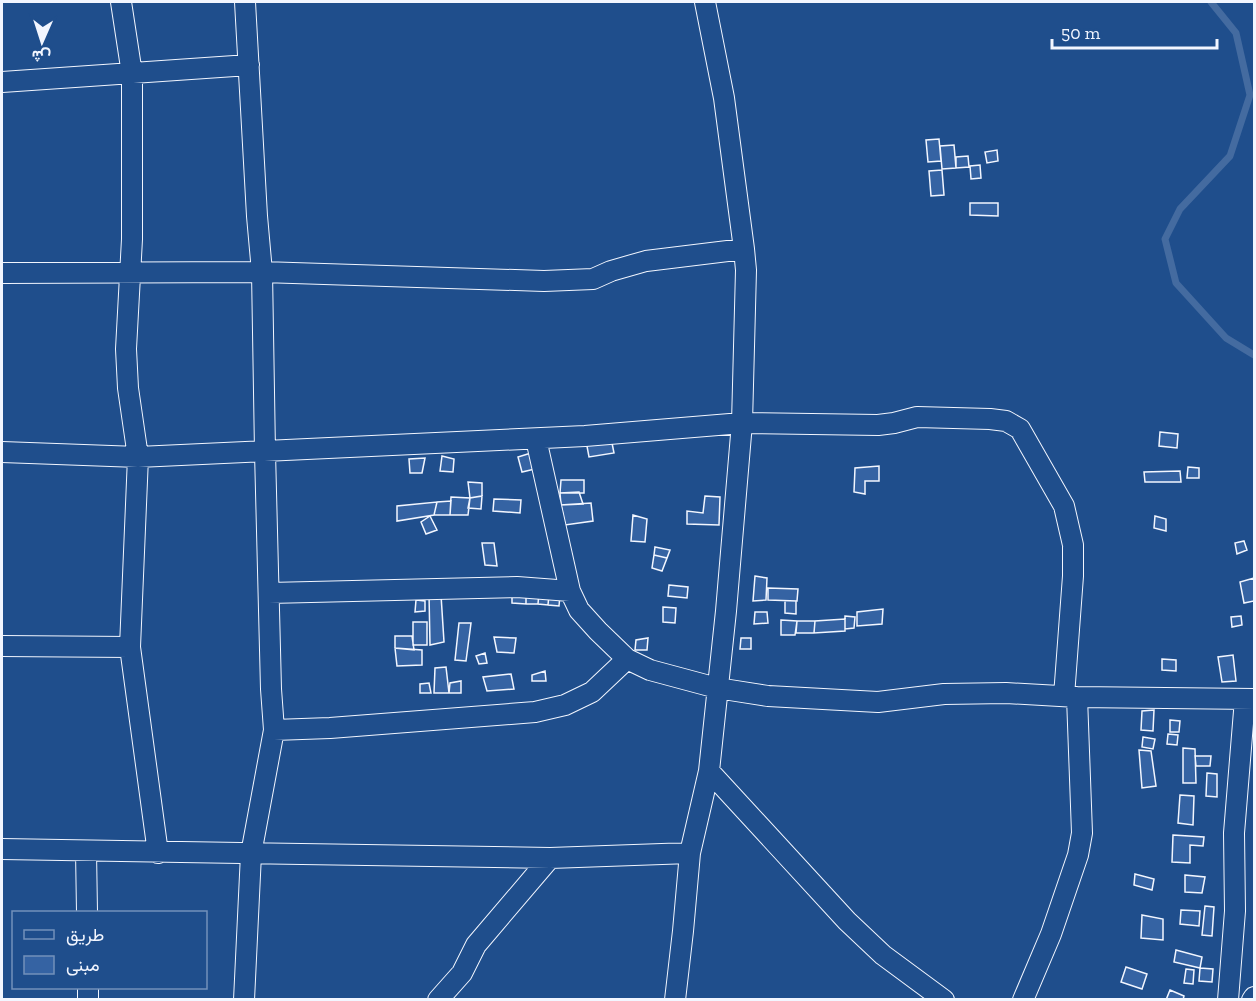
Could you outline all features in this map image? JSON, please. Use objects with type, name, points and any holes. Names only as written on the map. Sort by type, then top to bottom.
[{"type":"street","points":[[121,2],[132,74],[131,272],[126,349],[128,388],[138,457],[130,647],[158,853]]},
{"type":"street","points":[[244,999],[251,854],[274,730],[262,272],[246,2]]},
{"type":"street","points":[[675,999],[690,853],[709,771],[742,423],[746,270],[724,98],[705,2]]},
{"type":"street","points":[[2,82],[249,65]]},
{"type":"street","points":[[2,273],[262,272],[544,281],[579,280],[593,279],[646,261],[744,249]]},
{"type":"street","points":[[2,452],[138,457],[536,439],[742,423],[878,425],[917,417],[990,418],[1006,421],[1020,429],[1064,506],[1073,545],[1071,697],[1082,833],[1078,855],[1051,934],[1023,999]]},
{"type":"street","points":[[536,439],[570,591],[579,610],[627,659],[650,670],[717,688],[768,696],[878,702],[944,694],[1006,693],[1071,697],[1250,699],[1234,833],[1235,911],[1228,999]]},
{"type":"street","points":[[269,593],[518,587],[570,591]]},
{"type":"street","points":[[2,646],[130,647]]},
{"type":"street","points":[[274,730],[330,728],[535,712],[565,705],[592,692],[627,659]]},
{"type":"street","points":[[709,771],[847,921],[884,955],[944,999]]},
{"type":"street","points":[[2,849],[550,858],[690,853]]},
{"type":"street","points":[[86,852],[87,911]]},
{"type":"street","points":[[438,999],[462,973],[476,945],[550,858]]},
{"type":"building","points":[[939,139],[941,161],[928,162],[926,140]]},
{"type":"building","points":[[954,145],[956,168],[942,169],[940,146]]},
{"type":"building","points":[[997,150],[998,161],[987,163],[985,152]]},
{"type":"building","points":[[968,156],[969,167],[956,168],[956,157]]},
{"type":"building","points":[[980,165],[981,178],[971,179],[970,166]]},
{"type":"building","points":[[942,170],[944,195],[931,196],[929,171]]},
{"type":"building","points":[[970,203],[998,203],[998,216],[970,215]]},
{"type":"building","points":[[1160,432],[1178,434],[1177,448],[1159,446]]},
{"type":"building","points":[[611,438],[614,453],[589,457],[586,441]]},
{"type":"building","points":[[531,453],[535,469],[522,472],[518,457]]},
{"type":"building","points":[[442,456],[454,459],[453,472],[440,471]]},
{"type":"building","points":[[425,458],[422,473],[410,473],[409,459]]},
{"type":"building","points":[[879,466],[879,481],[865,481],[865,494],[854,492],[855,468]]},
{"type":"building","points":[[1188,467],[1199,468],[1199,478],[1187,478]]},
{"type":"building","points":[[1180,471],[1181,482],[1145,482],[1144,472]]},
{"type":"building","points":[[561,480],[584,480],[584,493],[560,493]]},
{"type":"building","points":[[468,482],[482,483],[482,496],[470,498]]},
{"type":"building","points":[[579,492],[583,504],[561,505],[560,493]]},
{"type":"building","points":[[482,496],[481,509],[468,508],[470,498]]},
{"type":"building","points":[[705,496],[720,497],[719,525],[687,524],[687,511],[703,513]]},
{"type":"building","points":[[451,497],[470,498],[468,515],[450,515]]},
{"type":"building","points":[[494,499],[521,500],[520,513],[493,511]]},
{"type":"building","points":[[451,501],[450,515],[434,515],[437,502]]},
{"type":"building","points":[[437,502],[434,515],[397,521],[397,506]]},
{"type":"building","points":[[591,503],[593,521],[565,525],[561,505]]},
{"type":"building","points":[[633,515],[647,519],[645,542],[631,541]]},
{"type":"building","points":[[430,516],[437,530],[426,534],[421,522]]},
{"type":"building","points":[[1155,516],[1166,519],[1166,531],[1154,528]]},
{"type":"building","points":[[1244,541],[1247,550],[1237,554],[1235,543]]},
{"type":"building","points":[[482,543],[494,543],[497,566],[485,565]]},
{"type":"building","points":[[655,547],[670,550],[667,558],[654,555]]},
{"type":"building","points":[[654,555],[667,558],[662,571],[652,568]]},
{"type":"building","points":[[755,576],[767,578],[766,600],[753,601]]},
{"type":"building","points":[[1254,578],[1254,601],[1244,603],[1240,582]]},
{"type":"building","points":[[669,585],[688,587],[687,598],[668,596]]},
{"type":"building","points":[[526,588],[539,592],[538,604],[526,604]]},
{"type":"building","points":[[768,588],[798,589],[797,601],[768,600]]},
{"type":"building","points":[[512,591],[526,591],[526,604],[512,603]]},
{"type":"building","points":[[539,592],[549,594],[548,605],[538,604]]},
{"type":"building","points":[[429,594],[441,595],[444,642],[430,645]]},
{"type":"building","points":[[549,594],[560,595],[559,606],[548,605]]},
{"type":"building","points":[[416,600],[425,601],[425,611],[415,612]]},
{"type":"building","points":[[785,601],[796,601],[796,614],[785,613]]},
{"type":"building","points":[[663,607],[676,608],[675,623],[663,622]]},
{"type":"building","points":[[883,609],[882,624],[857,626],[857,612]]},
{"type":"building","points":[[755,612],[767,612],[768,623],[754,624]]},
{"type":"building","points":[[845,616],[855,617],[854,628],[845,629]]},
{"type":"building","points":[[1241,616],[1242,625],[1232,627],[1231,617]]},
{"type":"building","points":[[845,619],[845,631],[814,633],[815,621]]},
{"type":"building","points":[[781,620],[797,621],[795,635],[781,635]]},
{"type":"building","points":[[797,621],[815,621],[814,633],[796,633]]},
{"type":"building","points":[[413,622],[427,622],[427,645],[413,645]]},
{"type":"building","points":[[459,623],[471,623],[466,661],[455,660]]},
{"type":"building","points":[[395,636],[412,636],[414,650],[395,648]]},
{"type":"building","points":[[494,637],[516,638],[514,653],[497,652]]},
{"type":"building","points":[[648,638],[647,650],[635,650],[636,640]]},
{"type":"building","points":[[741,638],[751,638],[751,649],[740,649]]},
{"type":"building","points":[[395,648],[422,650],[422,665],[397,666]]},
{"type":"building","points":[[485,653],[487,663],[479,664],[476,656]]},
{"type":"building","points":[[1233,655],[1236,681],[1222,682],[1218,657]]},
{"type":"building","points":[[1162,659],[1176,660],[1176,671],[1162,670]]},
{"type":"building","points":[[446,667],[449,693],[434,693],[435,668]]},
{"type":"building","points":[[545,671],[546,681],[532,681],[532,675]]},
{"type":"building","points":[[511,674],[514,689],[487,691],[483,677]]},
{"type":"building","points":[[461,681],[461,693],[449,693],[450,683]]},
{"type":"building","points":[[429,683],[431,693],[420,693],[420,684]]},
{"type":"building","points":[[1154,710],[1153,731],[1141,730],[1142,711]]},
{"type":"building","points":[[1170,720],[1180,721],[1179,732],[1170,732]]},
{"type":"building","points":[[1168,734],[1178,735],[1177,745],[1167,744]]},
{"type":"building","points":[[1143,737],[1155,739],[1153,749],[1142,747]]},
{"type":"building","points":[[1183,748],[1195,749],[1196,783],[1183,783]]},
{"type":"building","points":[[1139,750],[1151,751],[1156,786],[1142,788]]},
{"type":"building","points":[[1195,756],[1211,756],[1210,766],[1196,766]]},
{"type":"building","points":[[1207,773],[1217,774],[1217,797],[1206,796]]},
{"type":"building","points":[[1180,795],[1194,796],[1193,825],[1178,823]]},
{"type":"building","points":[[1173,835],[1204,837],[1203,846],[1190,845],[1190,863],[1172,862]]},
{"type":"building","points":[[1135,874],[1154,879],[1152,890],[1134,885]]},
{"type":"building","points":[[1185,875],[1205,877],[1202,893],[1185,892]]},
{"type":"building","points":[[1205,906],[1214,907],[1212,936],[1202,935]]},
{"type":"building","points":[[1181,910],[1200,911],[1199,926],[1180,924]]},
{"type":"building","points":[[1142,915],[1163,919],[1163,940],[1141,938]]},
{"type":"building","points":[[1176,950],[1202,957],[1200,968],[1174,962]]},
{"type":"building","points":[[1126,967],[1147,974],[1142,989],[1121,982]]},
{"type":"building","points":[[1200,968],[1213,969],[1212,982],[1199,981]]},
{"type":"building","points":[[1186,969],[1194,970],[1193,984],[1184,983]]},
{"type":"building","points":[[1170,990],[1184,996],[1183,1000],[1166,1000]]},
{"type":"waterway","points":[[1211,2],[1236,33],[1250,95],[1230,156],[1180,209],[1165,239],[1176,283],[1226,338],[1254,355]]}]
